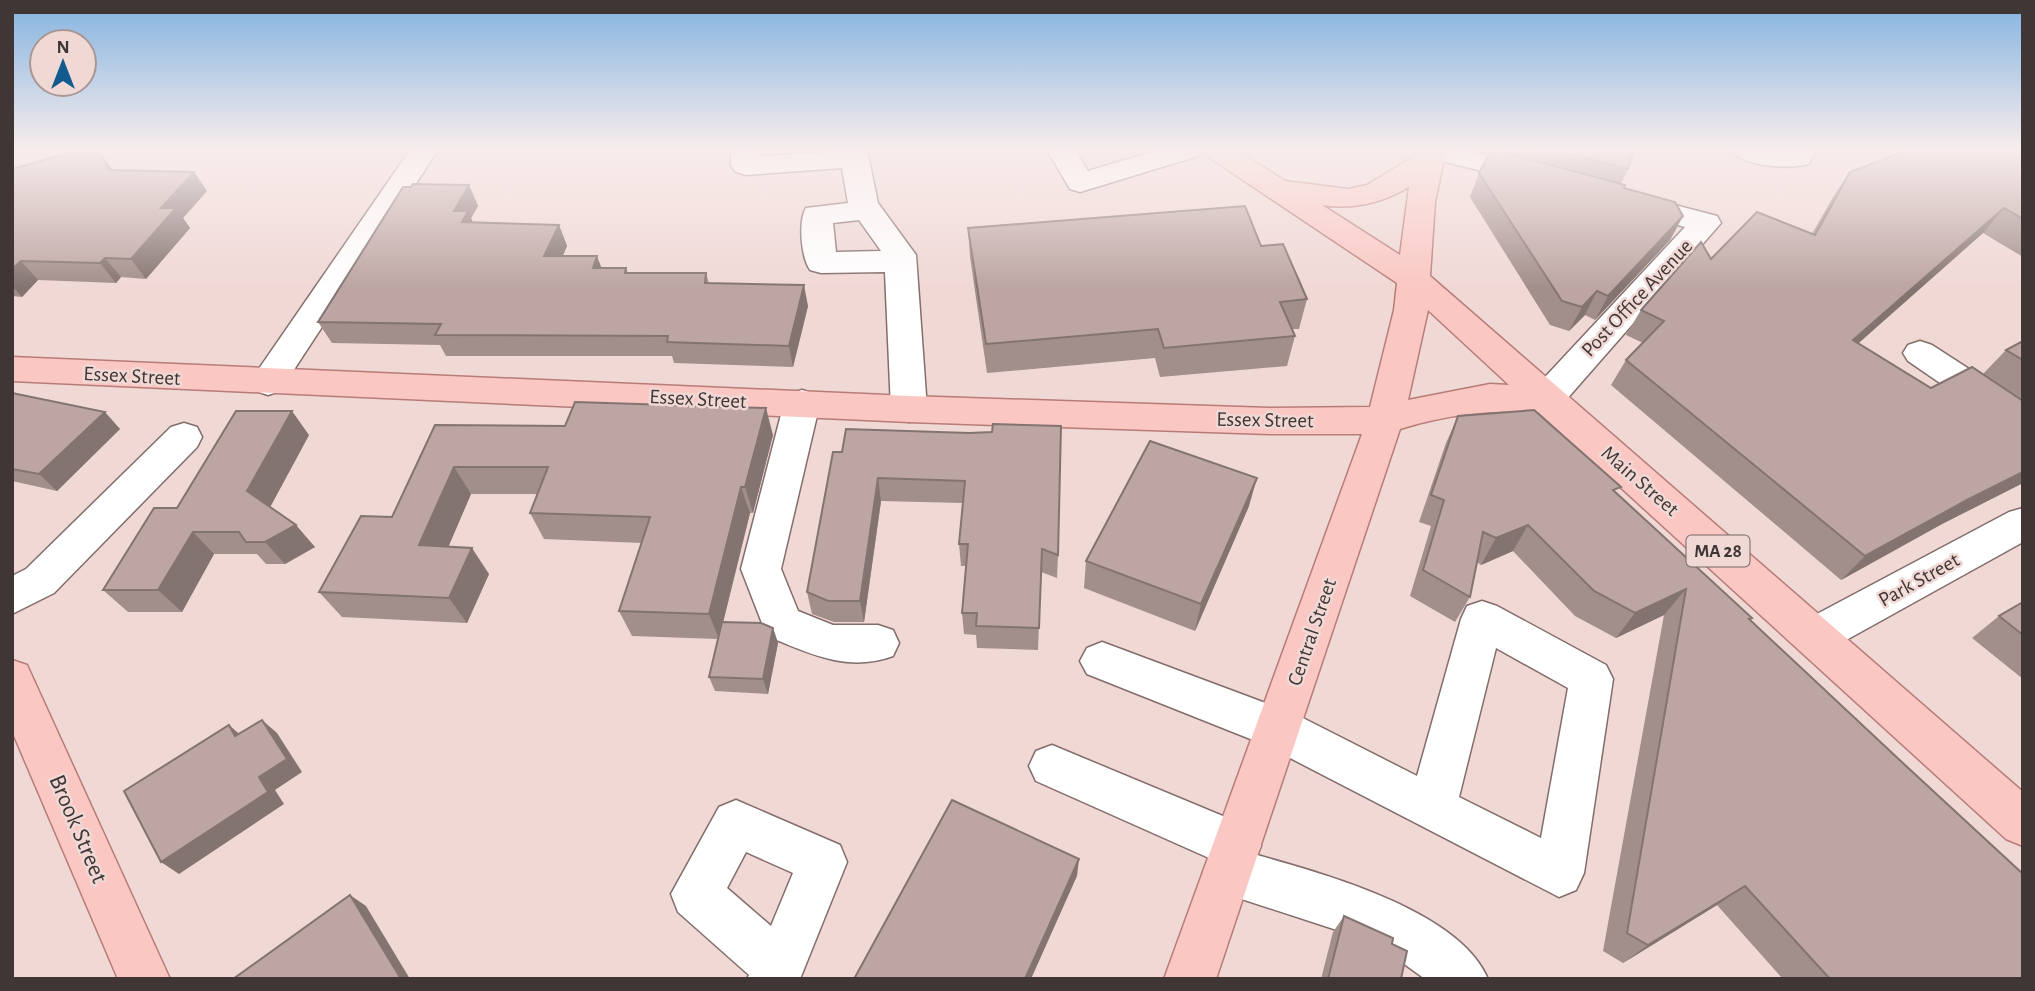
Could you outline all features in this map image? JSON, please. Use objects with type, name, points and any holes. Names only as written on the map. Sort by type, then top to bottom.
[{"type":"main road","name":"MA 28","points":[[1288,196],[1413,279]]},
{"type":"main road","points":[[1325,196],[1370,196]]},
{"type":"main road","name":"Central Street","points":[[1190,979],[1385,420],[1411,310],[1421,196]]},
{"type":"main road","name":"Main Street","points":[[1413,279],[2023,823]]},
{"type":"main road","name":"Essex Street","points":[[12,369],[909,409],[1269,421],[1385,420],[1430,407],[1490,397],[1546,399]]},
{"type":"main road","name":"Brook Street","points":[[12,679],[144,979]]},
{"type":"street","points":[[268,382],[393,196]]},
{"type":"street","points":[[862,196],[863,204],[900,255],[909,409]]},
{"type":"street","name":"Post Office Avenue","points":[[1546,399],[1706,223],[1609,196]]},
{"type":"street","points":[[867,210],[817,215],[821,263],[900,261]]},
{"type":"street","points":[[1920,353],[2023,422]]},
{"type":"street","points":[[802,403],[761,569],[782,623],[831,643],[878,643]]},
{"type":"street","points":[[12,597],[40,581],[184,437]]},
{"type":"street","name":"Park Street","points":[[1815,636],[2023,523]]},
{"type":"street","points":[[1102,661],[1279,729],[1432,808],[1559,873],[1591,679],[1482,619],[1432,808]]},
{"type":"street","points":[[1052,766],[1233,859],[1403,933],[1447,960],[1462,979]]},
{"type":"building","points":[[12,196],[172,196],[161,208],[176,208],[131,259],[105,258],[100,263],[21,261],[12,269]]},
{"type":"building","points":[[397,196],[463,196],[454,211],[468,211],[462,222],[559,225],[544,256],[597,256],[593,268],[626,268],[625,273],[706,273],[705,283],[804,285],[789,346],[667,342],[668,336],[435,335],[441,324],[318,322]]},
{"type":"building","points":[[1494,196],[1654,196],[1675,202],[1683,216],[1608,296],[1597,291],[1582,307],[1562,301]]},
{"type":"building","points":[[1837,196],[2023,196],[2023,219],[2004,208],[1853,340],[1931,388],[1972,367],[2023,401],[2023,472],[1865,556],[1626,360],[1664,321],[1641,310],[1701,242],[1711,259],[1757,212],[1815,235]]},
{"type":"building","points":[[1245,206],[1261,246],[1283,244],[1307,299],[1280,302],[1295,336],[1164,348],[1158,329],[986,344],[968,228]]},
{"type":"building","points":[[2023,341],[2023,360],[2006,350]]},
{"type":"building","points":[[12,393],[105,412],[39,474],[12,469]]},
{"type":"building","points":[[575,402],[766,408],[745,487],[741,487],[709,614],[619,611],[650,517],[530,513],[548,467],[454,467],[419,545],[472,548],[449,598],[319,592],[361,516],[392,517],[435,425],[565,426]]},
{"type":"building","points":[[1534,410],[1621,487],[1613,490],[2023,874],[2023,979],[1830,979],[1745,886],[1648,945],[1627,933],[1686,589],[1635,613],[1594,591],[1528,525],[1496,538],[1483,532],[1470,597],[1423,570],[1444,500],[1431,495],[1458,416]]},
{"type":"building","points":[[236,411],[292,411],[247,491],[296,525],[265,542],[246,542],[239,532],[193,532],[158,590],[103,590],[154,508],[177,508]]},
{"type":"building","points":[[993,424],[1061,426],[1058,555],[1042,549],[1039,628],[976,626],[977,613],[962,613],[968,544],[959,544],[965,481],[878,478],[860,601],[828,601],[807,592],[833,452],[842,452],[846,429],[969,433],[992,432]]},
{"type":"building","points":[[1150,441],[1257,478],[1201,604],[1086,561]]},
{"type":"building","points":[[2023,602],[2023,635],[1999,616]]},
{"type":"building","points":[[722,622],[761,623],[773,628],[763,679],[709,677]]},
{"type":"building","points":[[262,720],[287,759],[259,777],[268,792],[161,862],[124,791],[229,725],[235,736]]},
{"type":"building","points":[[952,800],[1079,859],[1025,979],[854,979]]},
{"type":"building","points":[[350,895],[401,979],[233,979]]},
{"type":"building","points":[[1344,916],[1393,938],[1392,944],[1407,951],[1401,979],[1328,979]]}]
